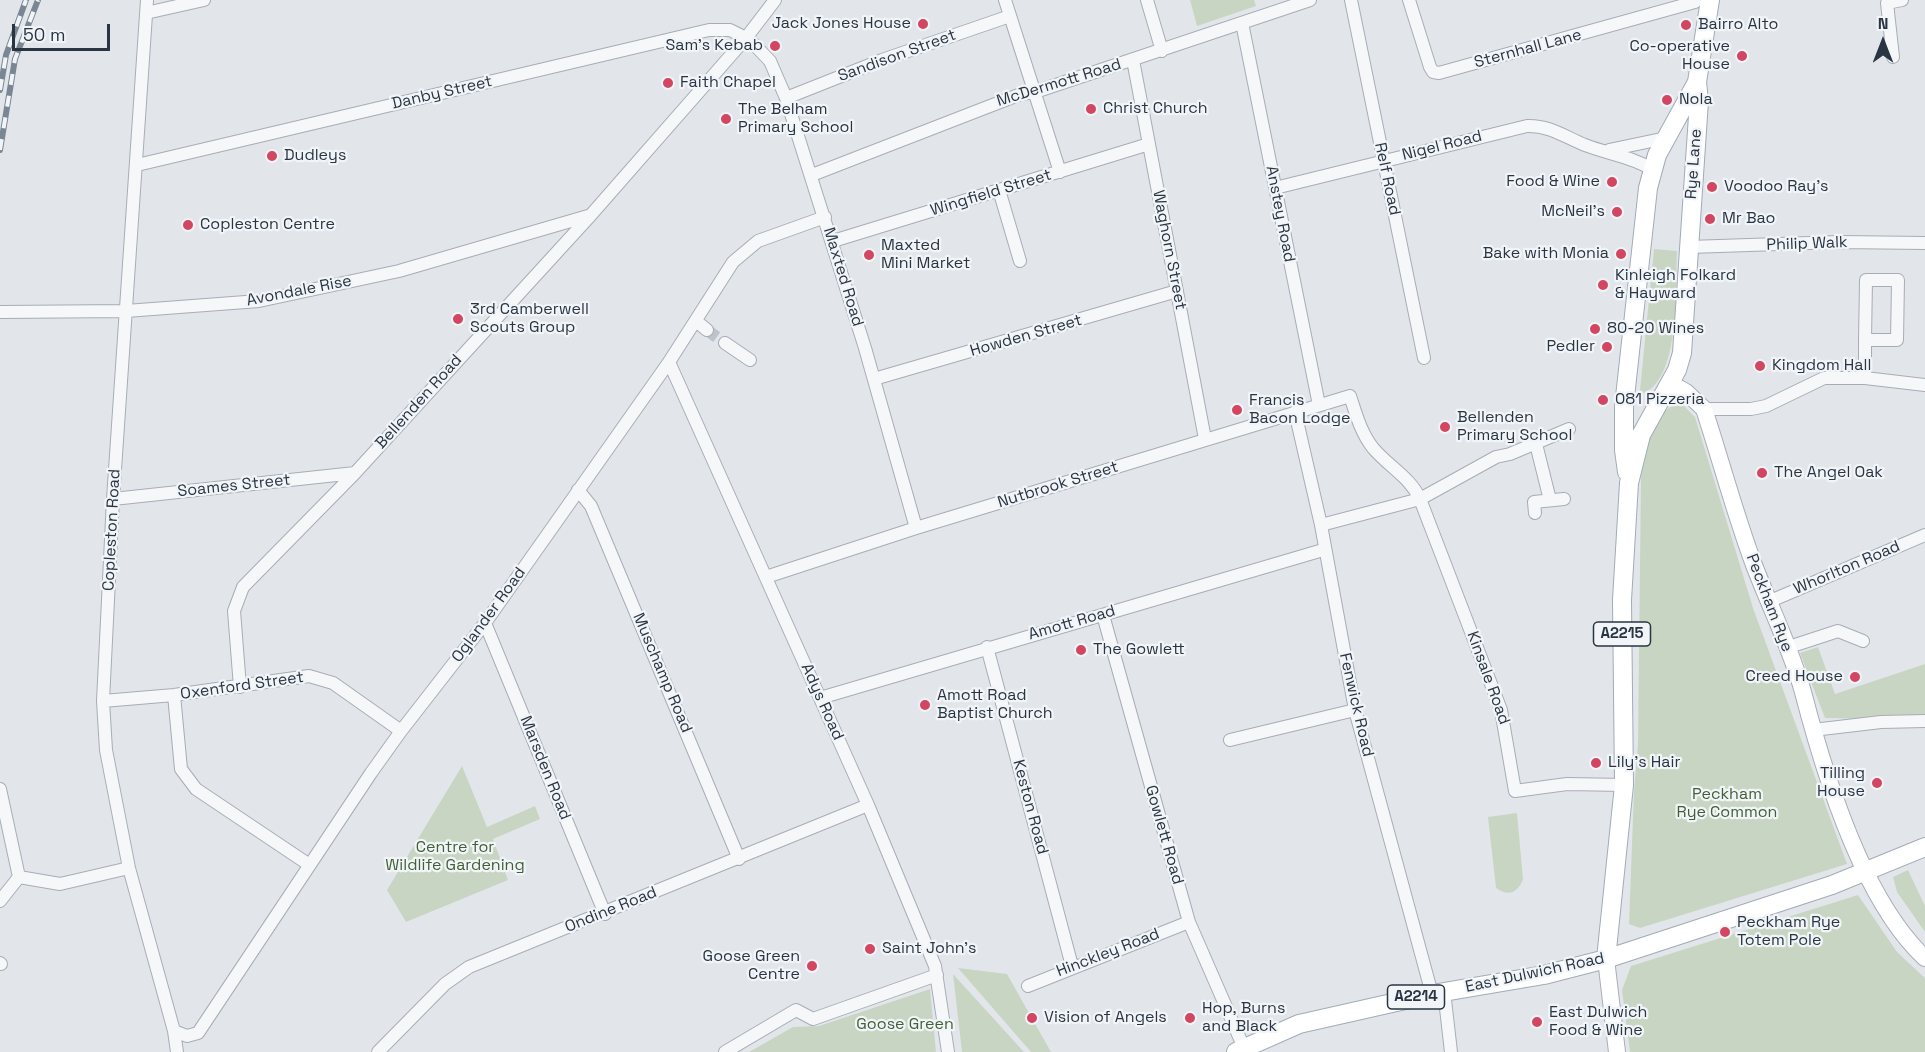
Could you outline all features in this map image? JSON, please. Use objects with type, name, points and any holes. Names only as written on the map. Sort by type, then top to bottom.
[{"type":"main road","name":"Rye Lane","points":[[1689,247],[1699,101],[1697,82],[1702,1]]},
{"type":"main road","name":"Rye Lane","points":[[1652,169],[1666,138],[1697,82]]},
{"type":"main road","points":[[1666,138],[1684,142],[1695,153]]},
{"type":"main road","name":"A2215","points":[[1629,483],[1624,450],[1625,398],[1652,169]]},
{"type":"main road","name":"A2215","points":[[1606,959],[1624,785],[1622,600],[1629,483],[1641,435],[1657,402],[1670,383],[1682,353],[1689,247]]},
{"type":"main road","points":[[1625,398],[1643,405],[1657,402]]},
{"type":"main road","name":"A2214","points":[[1865,871],[1925,847]]},
{"type":"main road","name":"East Dulwich Road","points":[[1240,1050],[1299,1024],[1438,993],[1544,975],[1606,959],[1832,885],[1865,871]]},
{"type":"street","name":"Copleston Road","points":[[147,0],[113,499],[103,701],[106,750],[129,868],[174,1031],[177,1052]]},
{"type":"street","points":[[146,13],[204,0]]},
{"type":"street","name":"Bellenden Road","points":[[240,687],[234,611],[243,587],[355,473],[590,216],[746,38],[775,0]]},
{"type":"street","points":[[1005,0],[1060,172]]},
{"type":"street","points":[[1147,0],[1162,51]]},
{"type":"street","name":"McDermott Road","points":[[812,175],[995,103],[1162,51],[1242,23],[1289,3],[1310,0]]},
{"type":"street","name":"Relf Road","points":[[1351,0],[1424,357]]},
{"type":"street","name":"Sternhall Lane","points":[[1409,0],[1430,67],[1433,72],[1439,73],[1702,1]]},
{"type":"street","points":[[1893,57],[1887,3],[1902,0]]},
{"type":"street","name":"Sandison Street","points":[[786,98],[882,60],[1010,16]]},
{"type":"street","name":"Anstey Road","points":[[1242,23],[1319,405]]},
{"type":"street","name":"Danby Street","points":[[137,165],[709,30],[730,30],[746,38]]},
{"type":"street","name":"Maxted Road","points":[[746,38],[770,61],[786,98],[833,241],[916,528]]},
{"type":"street","name":"Waghorn Street","points":[[1133,60],[1205,439]]},
{"type":"street","name":"Nigel Road","points":[[1275,188],[1527,126],[1550,128],[1585,145],[1607,150]]},
{"type":"street","points":[[1607,150],[1666,138]]},
{"type":"street","name":"Wingfield Street","points":[[833,241],[1149,144]]},
{"type":"street","points":[[1607,150],[1637,160],[1652,169]]},
{"type":"street","points":[[999,190],[1020,261]]},
{"type":"street","name":"Avondale Rise","points":[[0,312],[126,311],[259,301],[399,271],[590,216]]},
{"type":"street","name":"Oglander Road","points":[[174,1031],[187,1036],[198,1033],[308,864],[401,731],[485,623],[669,362],[733,262],[745,250],[784,230],[825,217]]},
{"type":"street","name":"Philip Walk","points":[[1689,247],[1839,242],[1925,243]]},
{"type":"street","points":[[1864,378],[1866,280],[1898,280],[1897,340],[1865,340]]},
{"type":"street","name":"Howden Street","points":[[874,379],[1177,291]]},
{"type":"street","points":[[696,321],[707,330]]},
{"type":"street","points":[[725,343],[750,360]]},
{"type":"street","name":"Adys Road","points":[[669,362],[868,805],[937,975],[948,1052]]},
{"type":"street","points":[[1670,383],[1686,392],[1704,409],[1751,409],[1766,406],[1820,379],[1864,378],[1925,385]]},
{"type":"street","name":"Nutbrook Street","points":[[766,577],[916,528],[1350,396],[1359,423],[1373,447],[1414,485],[1420,499]]},
{"type":"street","name":"Peckham Rye","points":[[1704,409],[1768,602],[1865,871],[1906,939],[1925,958]]},
{"type":"street","name":"Fenwick Road","points":[[1295,412],[1321,525],[1323,550],[1355,710],[1438,993],[1451,1052]]},
{"type":"street","points":[[1321,525],[1420,499],[1496,457],[1536,444],[1569,429]]},
{"type":"street","points":[[1536,444],[1550,500]]},
{"type":"street","name":"Soames Street","points":[[113,499],[355,473]]},
{"type":"street","name":"Muschamp Road","points":[[578,490],[591,506],[739,859]]},
{"type":"street","name":"Kinsale Road","points":[[1420,499],[1504,717],[1515,791],[1567,784],[1624,785]]},
{"type":"street","points":[[1535,513],[1534,502],[1564,499]]},
{"type":"street","name":"Whorlton Road","points":[[1768,602],[1925,535]]},
{"type":"street","name":"Amott Road","points":[[820,698],[1323,550]]},
{"type":"street","name":"Gowlett Road","points":[[1103,615],[1189,922],[1240,1050]]},
{"type":"street","name":"Marsden Road","points":[[485,623],[605,914]]},
{"type":"street","points":[[1786,648],[1838,631],[1863,641]]},
{"type":"street","name":"Keston Road","points":[[987,647],[1072,966]]},
{"type":"street","name":"Oxenford Street","points":[[103,701],[240,687],[309,676],[333,683],[401,731]]},
{"type":"street","points":[[174,695],[181,769],[196,789],[308,864]]},
{"type":"street","points":[[1230,740],[1355,710]]},
{"type":"street","points":[[1813,730],[1881,722],[1925,722]]},
{"type":"street","points":[[0,789],[19,877]]},
{"type":"street","name":"Ondine Road","points":[[378,1052],[461,971],[868,805]]},
{"type":"street","points":[[19,877],[60,884],[129,868]]},
{"type":"street","points":[[0,901],[19,877]]},
{"type":"street","name":"Hinckley Road","points":[[1028,986],[1072,966],[1189,922]]},
{"type":"street","points":[[1606,959],[1617,1052]]},
{"type":"street","points":[[725,1052],[796,1010],[813,1019],[937,975]]},
{"type":"green space","points":[[1190,0],[1254,0],[1256,6],[1197,26]]},
{"type":"green space","points":[[1654,249],[1677,251],[1674,329],[1664,369],[1656,384],[1644,393],[1640,390]]},
{"type":"green space","name":"Peckham Rye Common","points":[[1674,405],[1684,406],[1695,417],[1753,608],[1847,864],[1640,928],[1629,924],[1638,744],[1641,477],[1647,446],[1654,426],[1666,410]]},
{"type":"green space","points":[[1818,647],[1835,694],[1925,664],[1925,720],[1825,718],[1800,653]]},
{"type":"green space","name":"Centre for Wildlife Gardening","points":[[462,766],[487,827],[535,806],[540,819],[493,839],[508,880],[406,922],[387,890]]},
{"type":"green space","points":[[1517,813],[1523,879],[1518,888],[1508,893],[1496,888],[1488,817]]},
{"type":"green space","points":[[1908,870],[1925,906],[1925,932],[1897,892],[1893,877]]},
{"type":"green space","points":[[1858,895],[1897,952],[1925,978],[1925,1052],[1630,1052],[1622,990],[1631,966]]},
{"type":"green space","points":[[958,968],[1007,974],[1051,1052],[1031,1052]]},
{"type":"green space","points":[[953,974],[1024,1052],[962,1052]]},
{"type":"green space","name":"Goose Green","points":[[930,989],[936,1052],[749,1052],[793,1027],[819,1026]]},
{"type":"tunnel","points":[[707,330],[725,343]]},
{"type":"railway","points":[[0,90],[6,55],[26,0]]},
{"type":"railway","points":[[0,150],[15,59],[38,0]]},
{"type":"place","name":"Jack Jones House","points":[[923,24]]},
{"type":"place","name":"Bairro Alto","points":[[1686,25]]},
{"type":"place","name":"Sam's Kebab","points":[[775,46]]},
{"type":"place","name":"Co-operative House","points":[[1742,56]]},
{"type":"place","name":"Faith Chapel","points":[[668,83]]},
{"type":"place","name":"Nola","points":[[1667,100]]},
{"type":"place","name":"Christ Church","points":[[1091,109]]},
{"type":"place","name":"The Belham Primary School","points":[[726,119]]},
{"type":"place","name":"Dudleys","points":[[272,156]]},
{"type":"place","name":"Food & Wine","points":[[1612,182]]},
{"type":"place","name":"Voodoo Ray's","points":[[1712,187]]},
{"type":"place","name":"McNeil's","points":[[1617,212]]},
{"type":"place","name":"Mr Bao","points":[[1710,219]]},
{"type":"place","name":"Copleston Centre","points":[[188,225]]},
{"type":"place","name":"Bake with Monia","points":[[1621,254]]},
{"type":"place","name":"Maxted Mini Market","points":[[869,255]]},
{"type":"place","name":"Kinleigh Folkard & Hayward","points":[[1603,285]]},
{"type":"place","name":"3rd Camberwell Scouts Group","points":[[458,319]]},
{"type":"place","name":"80-20 Wines","points":[[1595,329]]},
{"type":"place","name":"Pedler","points":[[1607,347]]},
{"type":"place","name":"Kingdom Hall","points":[[1760,366]]},
{"type":"place","name":"081 Pizzeria","points":[[1603,400]]},
{"type":"place","name":"Francis Bacon Lodge","points":[[1237,410]]},
{"type":"place","name":"Bellenden Primary School","points":[[1445,427]]},
{"type":"place","name":"The Angel Oak","points":[[1762,473]]},
{"type":"place","name":"The Gowlett","points":[[1081,650]]},
{"type":"place","name":"Creed House","points":[[1855,677]]},
{"type":"place","name":"Amott Road Baptist Church","points":[[925,705]]},
{"type":"place","name":"Lily's Hair","points":[[1596,763]]},
{"type":"place","name":"Tilling House","points":[[1877,783]]},
{"type":"place","name":"Peckham Rye Totem Pole","points":[[1725,932]]},
{"type":"place","name":"Saint John's","points":[[870,949]]},
{"type":"place","name":"Goose Green Centre","points":[[812,966]]},
{"type":"place","name":"Vision of Angels","points":[[1032,1018]]},
{"type":"place","name":"Hop, Burns and Black","points":[[1190,1018]]},
{"type":"place","name":"East Dulwich Food & Wine","points":[[1537,1022]]}]
